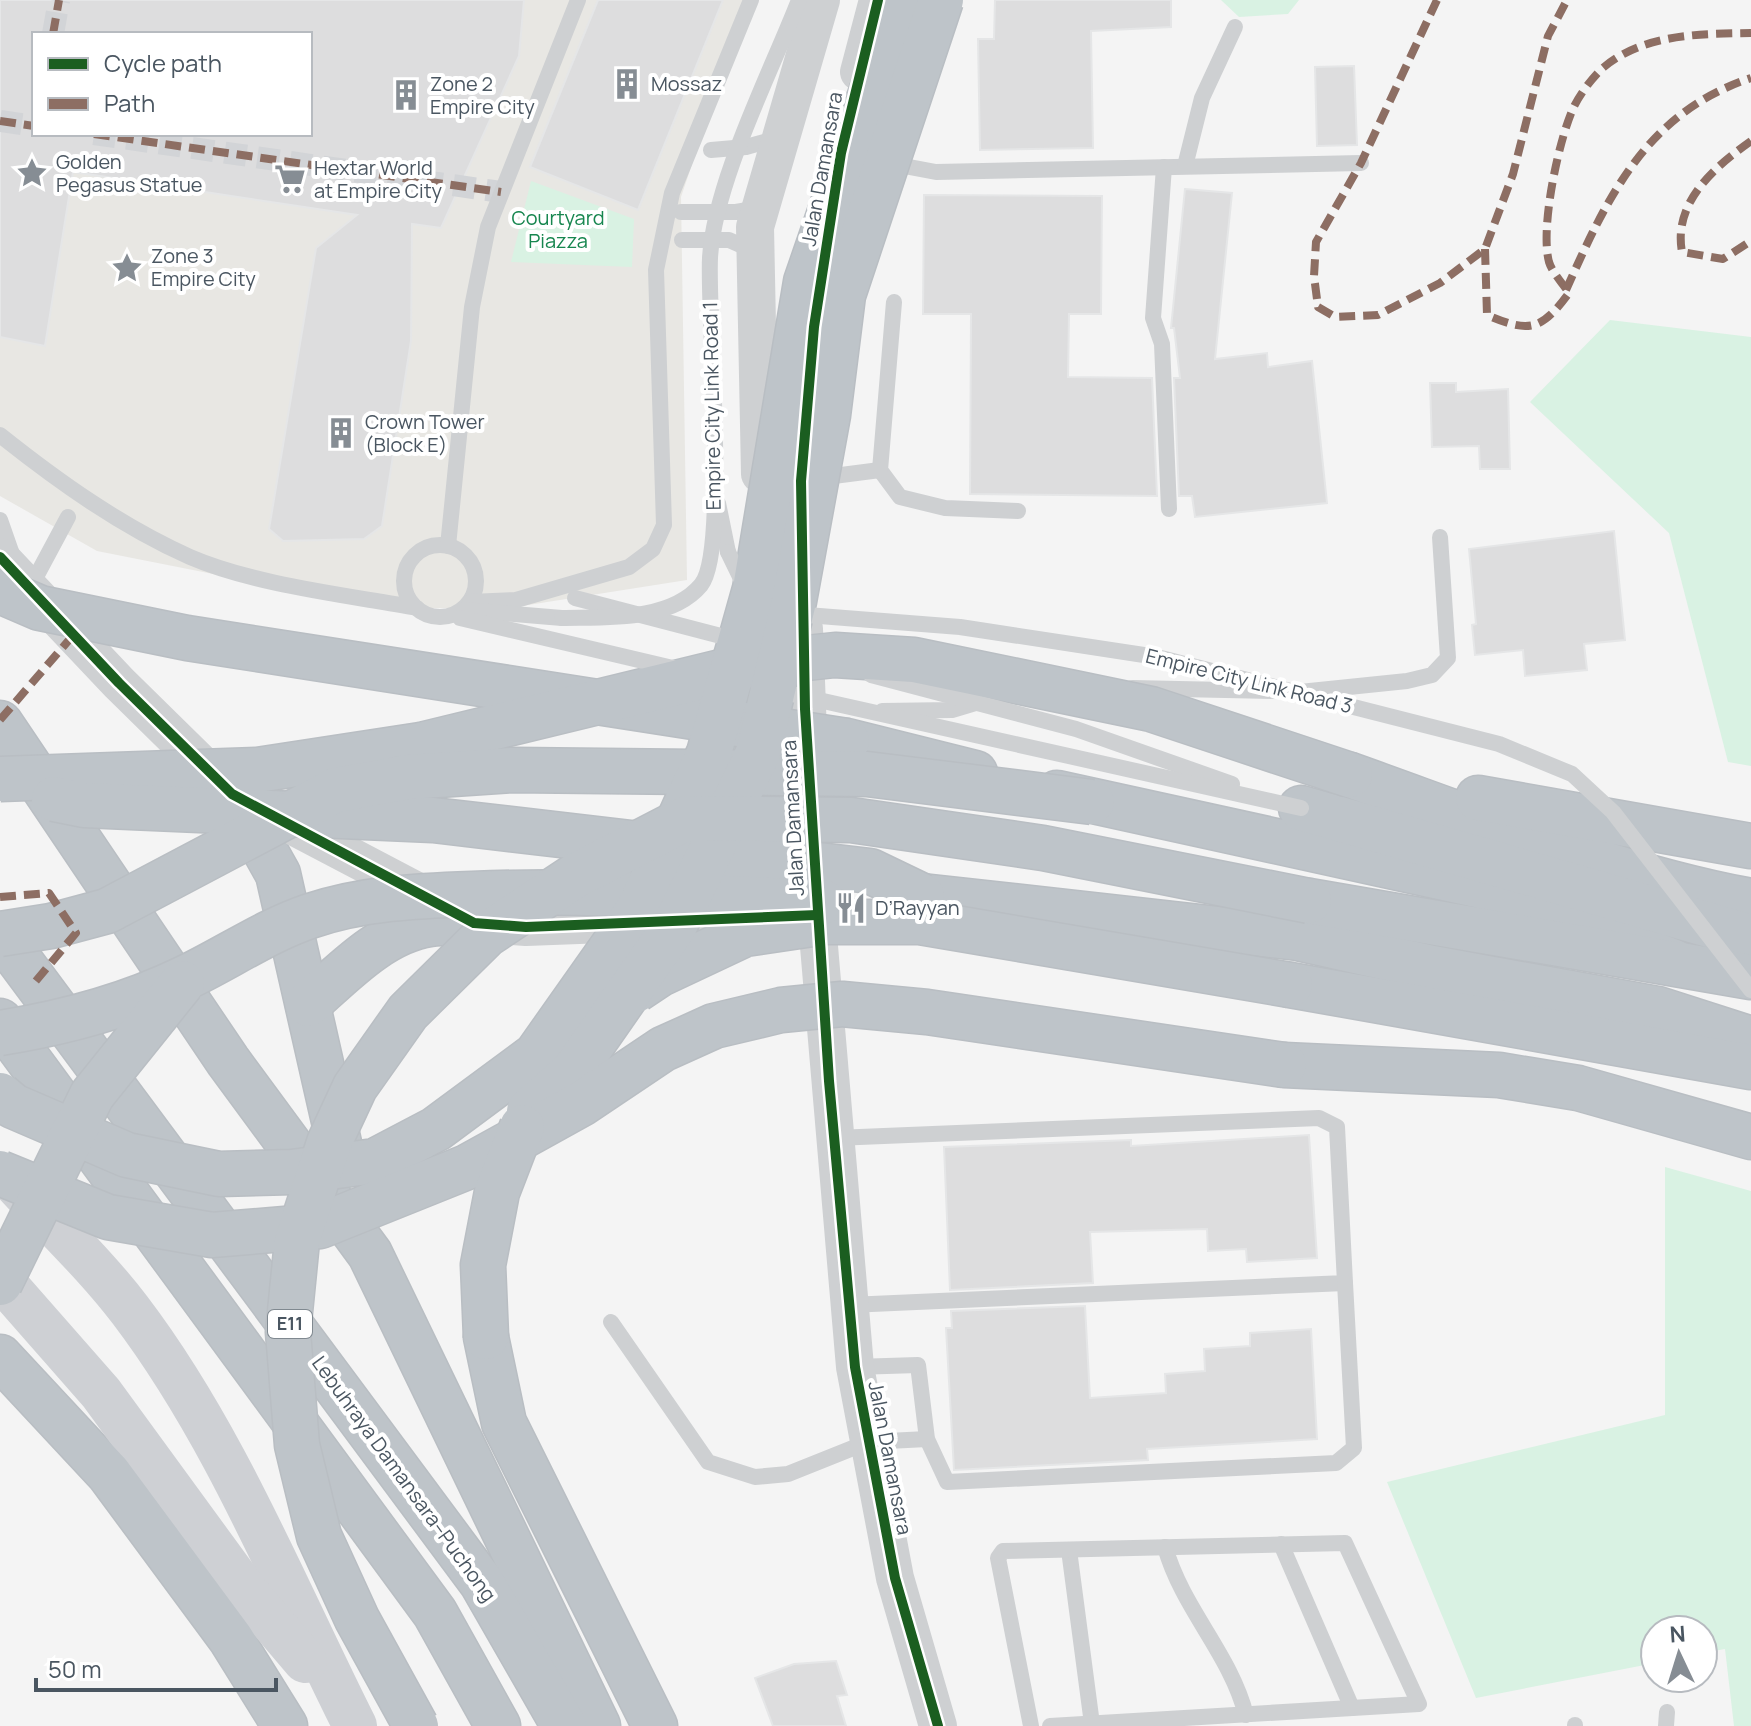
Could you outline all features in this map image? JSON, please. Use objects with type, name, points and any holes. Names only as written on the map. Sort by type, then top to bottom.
[{"type":"highway","points":[[0,1095],[13,1106],[127,1155],[219,1174],[292,1172],[375,1161],[436,1129],[536,1055],[639,909],[709,753],[755,589],[806,282],[903,0]]},
{"type":"highway","points":[[467,1167],[573,1072],[607,1024],[674,927],[758,753],[794,601],[828,415],[843,295],[941,0]]},
{"type":"highway","points":[[12,579],[40,608],[187,638],[847,741],[1092,802]]},
{"type":"highway","points":[[0,779],[257,770],[421,745],[758,663],[835,655],[914,660],[1151,709],[1532,839],[1714,894],[1751,901]]},
{"type":"highway","points":[[0,723],[228,1061],[370,1254],[598,1726]]},
{"type":"highway","points":[[0,934],[51,926],[107,911],[336,790],[408,777],[512,770],[867,774],[1305,828],[1751,937]]},
{"type":"highway","points":[[1350,775],[1751,846]]},
{"type":"highway","points":[[0,790],[84,805],[433,820],[870,871],[922,896]]},
{"type":"highway","points":[[232,794],[278,874],[320,1069],[370,1254]]},
{"type":"highway","points":[[416,1726],[357,1619],[319,1536],[297,1445],[288,1332],[297,1241],[329,1143],[355,1087],[408,1012],[486,935],[575,876],[687,818],[851,820],[1043,848],[1304,920],[1432,968],[1751,1026]]},
{"type":"highway","points":[[1305,828],[1481,886],[1674,962]]},
{"type":"highway","points":[[0,1033],[56,1024],[186,978],[235,950],[310,916],[388,897],[526,891],[856,903],[922,896],[1304,920],[1674,962],[1751,977]]},
{"type":"highway","points":[[655,1726],[504,1423],[486,1337],[483,1265],[497,1192],[523,1126],[546,1083],[614,1005],[660,974],[745,934],[826,922],[920,922],[1029,938],[1751,1067]]},
{"type":"highway","points":[[308,1004],[352,965],[390,938],[429,924],[474,923]]},
{"type":"highway","name":"Lebuhraya Damansara–Puchong","points":[[0,934],[482,1583],[564,1726]]},
{"type":"highway","points":[[0,1281],[92,1095],[186,978]]},
{"type":"highway","points":[[0,1173],[108,1217],[212,1235],[320,1226],[467,1167],[581,1104],[663,1049],[714,1026],[781,1010],[842,1004],[927,1012],[1284,1065],[1499,1075],[1578,1088],[1751,1137]]},
{"type":"highway","points":[[1658,1009],[1751,1039]]},
{"type":"highway","name":"E11","points":[[0,1021],[435,1613],[498,1726]]},
{"type":"highway","points":[[0,1357],[109,1474],[231,1639],[285,1726]]},
{"type":"main road","points":[[0,1166],[130,1310],[182,1389],[224,1462],[351,1717]]},
{"type":"main road","points":[[0,1281],[101,1393],[247,1593],[351,1717]]},
{"type":"street","name":"Jalan Damansara","points":[[817,915],[767,791],[757,620],[760,458],[755,227],[778,138],[821,0]]},
{"type":"street","name":"Jalan Damansara","points":[[878,0],[841,153],[814,327],[801,481],[805,709],[833,1138],[855,1367],[895,1578],[938,1726]]},
{"type":"street","points":[[12,579],[232,794],[474,923],[526,927],[817,915]]},
{"type":"street","points":[[700,920],[736,877],[756,835],[767,791]]},
{"type":"lane","points":[[448,546],[472,307],[488,227],[578,0]]},
{"type":"lane","points":[[0,435],[61,483],[107,513],[192,558],[279,582],[417,608],[439,617],[516,600],[629,567],[653,549],[664,525],[656,270],[672,193],[751,0]]},
{"type":"lane","name":"Empire City Link Road 1","points":[[462,611],[617,617],[668,608],[702,585],[711,549],[716,493],[710,256],[726,182],[799,0]]},
{"type":"lane","points":[[1185,166],[1202,98],[1235,27]]},
{"type":"lane","points":[[711,150],[746,147],[778,138]]},
{"type":"lane","points":[[841,153],[936,172],[1361,163]]},
{"type":"lane","points":[[1164,167],[1153,318],[1162,344],[1169,509]]},
{"type":"lane","points":[[681,212],[736,212],[760,207]]},
{"type":"lane","points":[[682,240],[729,240],[755,252]]},
{"type":"lane","points":[[894,302],[880,470],[900,497],[945,508],[1018,511]]},
{"type":"lane","points":[[801,481],[880,470]]},
{"type":"lane","name":"Empire City Link Road 3","points":[[716,493],[728,552],[743,586],[782,613],[960,627],[1157,657],[1499,744],[1572,774],[1613,812],[1751,990]]},
{"type":"lane","points":[[12,579],[68,517]]},
{"type":"lane","points":[[0,520],[12,579]]},
{"type":"lane","points":[[805,709],[830,712],[952,710],[1011,693],[1155,687],[1306,692],[1432,675],[1448,658],[1440,537]]},
{"type":"lane","points":[[417,608],[405,588],[408,565],[425,549],[448,546],[468,558],[474,568],[475,591],[462,611]]},
{"type":"lane","points":[[575,598],[1076,729],[1305,828]]},
{"type":"lane","points":[[462,611],[1305,828]]},
{"type":"lane","points":[[833,1138],[1319,1118],[1337,1127],[1354,1448],[1336,1463],[947,1482],[927,1439],[918,1365],[855,1367]]},
{"type":"lane","points":[[847,1305],[1345,1283]]},
{"type":"lane","points":[[611,1322],[708,1462],[755,1477],[788,1474],[868,1442],[927,1439]]},
{"type":"lane","points":[[1031,1726],[998,1554],[1345,1543],[1419,1704],[1050,1726]]},
{"type":"lane","points":[[1281,1544],[1352,1708]]},
{"type":"lane","points":[[1165,1547],[1199,1626],[1231,1670],[1246,1715]]},
{"type":"lane","points":[[1069,1550],[1092,1724]]},
{"type":"shaded area","points":[[0,0],[755,0],[717,90],[681,197],[687,580],[509,608],[385,608],[97,551],[0,496]]},
{"type":"green space","points":[[1221,0],[1299,0],[1288,14],[1239,17]]},
{"type":"green space","name":"Courtyard Piazza","points":[[531,181],[634,219],[632,267],[511,262]]},
{"type":"green space","points":[[1610,320],[1751,337],[1751,766],[1728,762],[1669,533],[1530,402]]},
{"type":"green space","points":[[1665,1167],[1751,1191],[1751,1726],[1734,1726],[1725,1649],[1719,1650],[1719,1614],[1639,1614],[1639,1666],[1476,1698],[1387,1482],[1665,1415]]},
{"type":"building","name":"Hextar World at Empire City","points":[[0,0],[524,0],[519,56],[441,228],[412,224],[411,341],[382,526],[364,539],[283,541],[269,529],[316,248],[357,215],[73,172],[45,346],[0,337]]},
{"type":"building","name":"Mossaz","points":[[598,0],[723,0],[638,210],[530,167]]},
{"type":"building","points":[[995,0],[1171,0],[1171,27],[1091,31],[1093,148],[980,150],[978,39],[994,39]]},
{"type":"building","points":[[1354,66],[1357,145],[1317,146],[1315,67]]},
{"type":"building","points":[[1185,189],[1232,193],[1215,359],[1267,353],[1268,367],[1312,361],[1327,503],[1195,517],[1192,496],[1179,496],[1174,378],[1180,378],[1174,328],[1171,328]]},
{"type":"building","points":[[924,195],[1102,196],[1101,314],[1069,314],[1068,377],[1152,378],[1157,496],[970,494],[971,314],[923,314]]},
{"type":"building","points":[[1430,383],[1456,383],[1456,392],[1508,389],[1510,469],[1480,469],[1479,446],[1432,447]]},
{"type":"building","points":[[1614,531],[1625,640],[1584,644],[1587,670],[1525,676],[1523,650],[1475,655],[1472,625],[1476,624],[1469,549]]},
{"type":"building","points":[[1309,1135],[1317,1258],[1247,1262],[1246,1249],[1208,1251],[1207,1229],[1090,1232],[1093,1283],[950,1290],[944,1147],[1131,1140],[1131,1146]]},
{"type":"building","points":[[1085,1306],[1090,1398],[1166,1393],[1165,1374],[1205,1371],[1204,1349],[1250,1346],[1250,1333],[1311,1329],[1317,1439],[1147,1449],[1148,1460],[954,1470],[946,1328],[952,1328],[951,1311]]},
{"type":"building","points":[[836,1661],[847,1695],[837,1696],[846,1726],[773,1726],[755,1678],[794,1664]]},
{"type":"tunnel","points":[[53,32],[59,0]]},
{"type":"tunnel","points":[[0,121],[32,126]]},
{"type":"tunnel","points":[[108,136],[501,192]]},
{"type":"marked path","points":[[53,32],[59,0]]},
{"type":"marked path","points":[[1437,0],[1361,163],[1316,242],[1314,276],[1318,307],[1335,317],[1378,315],[1440,283],[1485,249],[1513,174],[1548,36],[1567,0]]},
{"type":"marked path","points":[[1485,249],[1487,315],[1524,326],[1533,325],[1550,315],[1569,293],[1549,262],[1547,229],[1552,186],[1567,126],[1574,106],[1586,88],[1604,67],[1637,47],[1674,38],[1751,33]]},
{"type":"marked path","points":[[1566,290],[1615,191],[1657,136],[1715,93],[1751,78]]},
{"type":"marked path","points":[[0,121],[32,126]]},
{"type":"marked path","points":[[108,136],[501,192]]},
{"type":"marked path","points":[[1751,141],[1723,163],[1699,188],[1690,202],[1681,234],[1682,252],[1723,259],[1751,241]]},
{"type":"marked path","points":[[0,720],[75,633]]},
{"type":"marked path","points":[[0,897],[49,893],[76,933],[35,982]]},
{"type":"cycle path","points":[[878,0],[841,153],[814,327],[801,481],[805,709],[829,1081],[855,1367],[895,1578],[938,1726]]},
{"type":"cycle path","points":[[0,557],[119,683],[232,794],[474,923],[526,927],[817,915]]},
{"type":"place","name":"Mossaz","points":[[627,84]]},
{"type":"place","name":"Zone 2 Empire City","points":[[406,95]]},
{"type":"place","name":"Golden Pegasus Statue","points":[[32,173]]},
{"type":"place","name":"Hextar World at Empire City","points":[[290,179]]},
{"type":"place","name":"Zone 3 Empire City","points":[[127,268]]},
{"type":"place","name":"Crown Tower (Block E)","points":[[341,433]]},
{"type":"place","name":"D’Rayyan","points":[[851,908]]}]
